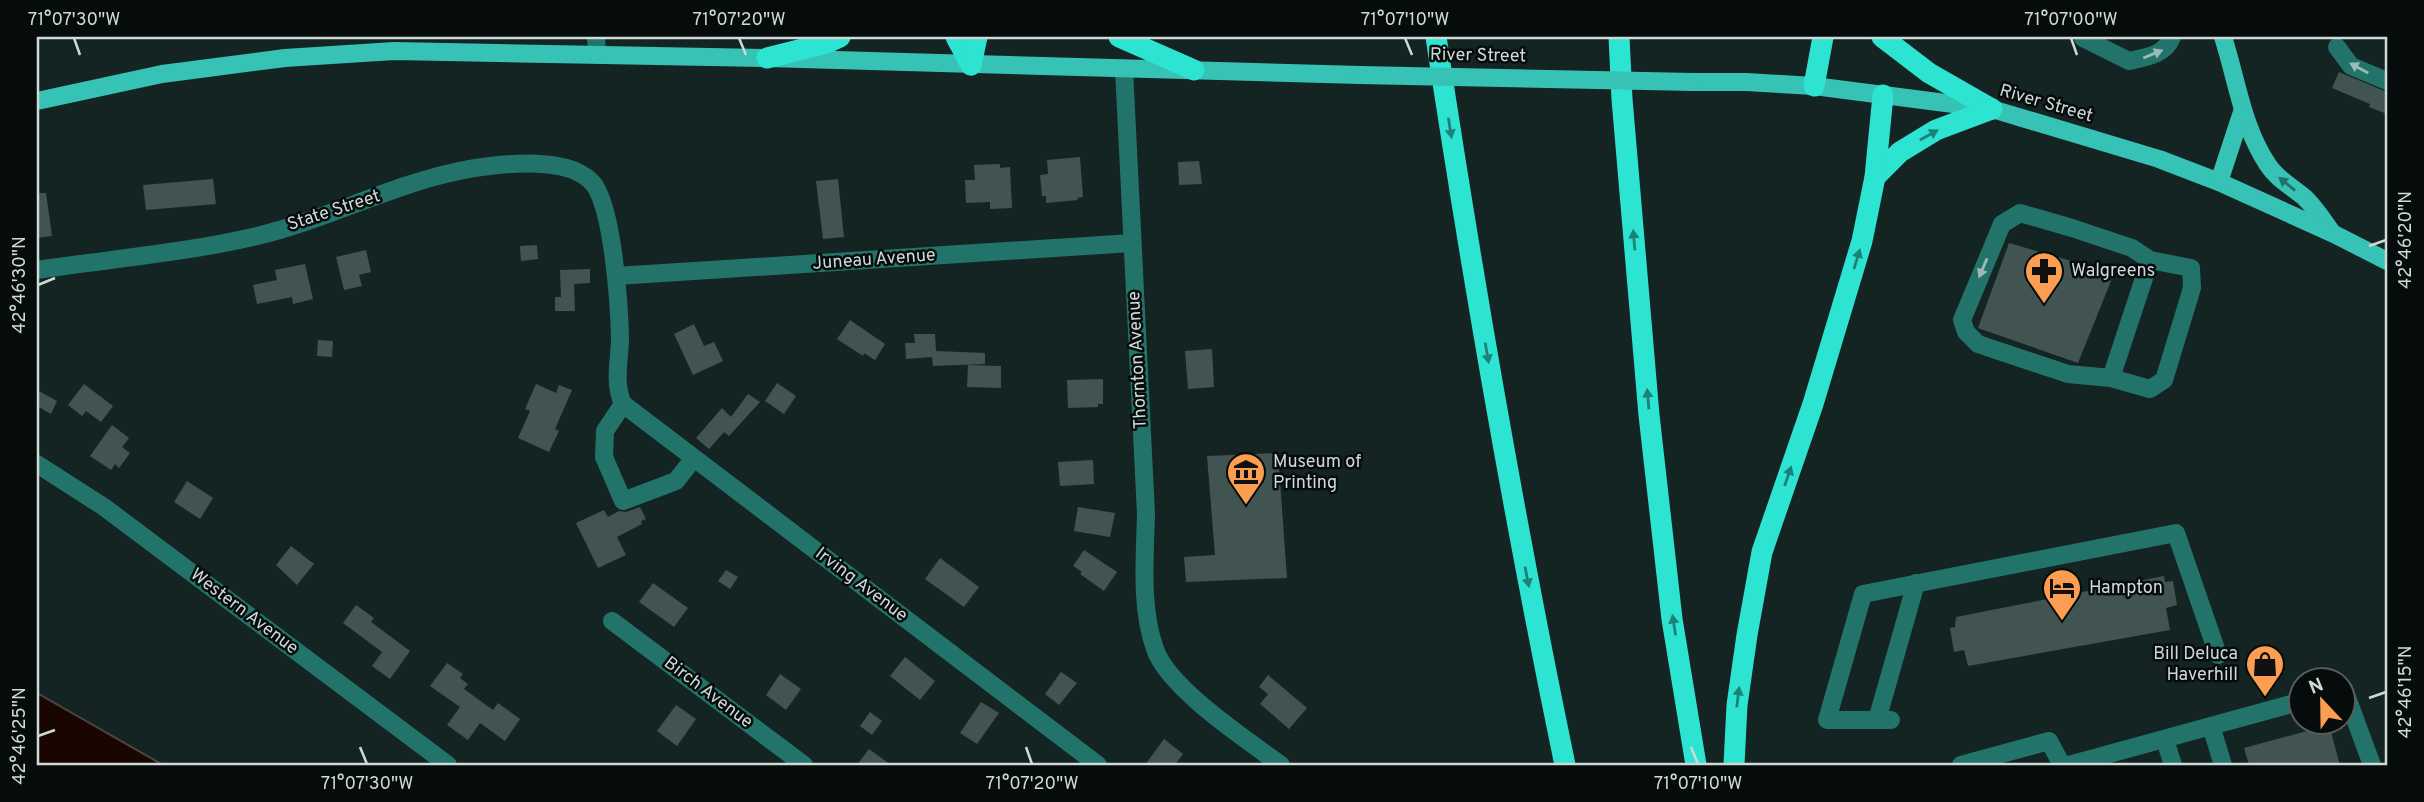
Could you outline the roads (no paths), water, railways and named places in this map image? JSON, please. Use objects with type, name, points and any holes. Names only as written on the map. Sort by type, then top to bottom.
[{"type":"highway","points":[[767,58],[827,43],[840,37]]},
{"type":"highway","points":[[956,37],[971,65]]},
{"type":"highway","points":[[971,65],[977,37]]},
{"type":"highway","points":[[1119,37],[1194,70]]},
{"type":"highway","points":[[1436,37],[1465,230],[1515,513],[1565,765]]},
{"type":"highway","points":[[1619,37],[1649,415],[1672,619],[1696,765]]},
{"type":"highway","points":[[1814,86],[1823,37]]},
{"type":"highway","points":[[1882,37],[1929,73],[1992,109]]},
{"type":"highway","points":[[1734,765],[1737,705],[1746,635],[1762,552],[1813,404],[1863,241],[1875,177],[1883,95]]},
{"type":"highway","points":[[1875,177],[1900,152],[1936,131],[1992,109]]},
{"type":"main road","points":[[2223,37],[2242,112],[2267,165],[2280,180],[2305,197],[2333,234]]},
{"type":"main road","name":"River Street","points":[[37,101],[162,74],[285,58],[394,51],[597,46],[767,58],[971,65],[1746,82],[1814,86],[1992,109],[2159,159],[2220,182],[2387,261]]},
{"type":"main road","points":[[2220,182],[2242,112]]},
{"type":"street","points":[[2083,38],[2129,61],[2162,51],[2172,37]]},
{"type":"street","points":[[2337,47],[2351,66],[2387,81]]},
{"type":"street","name":"Thornton Avenue","points":[[1124,69],[1146,514],[1145,575],[1155,651],[1177,682],[1281,765]]},
{"type":"street","name":"State Street","points":[[37,270],[258,236],[440,176],[503,165],[540,164],[575,170],[586,176],[594,186],[606,214],[616,276],[620,338],[617,379],[618,393],[623,404]]},
{"type":"street","points":[[2020,213],[2132,248],[2150,260],[2191,268],[2192,288],[2164,380],[2150,389],[2112,378],[2068,374],[1978,344],[1966,332],[1962,320],[2002,225],[2020,213]]},
{"type":"street","name":"Juneau Avenue","points":[[616,276],[1132,243]]},
{"type":"street","points":[[2112,378],[2150,260]]},
{"type":"street","points":[[623,404],[605,431],[604,457],[624,501],[676,481],[694,458]]},
{"type":"street","name":"Irving Avenue","points":[[623,404],[1098,765]]},
{"type":"street","name":"Western Avenue","points":[[37,464],[104,507],[448,765]]},
{"type":"street","points":[[1916,583],[1884,720],[1827,720],[1863,594],[1916,583],[2176,533],[2218,654]]},
{"type":"street","name":"Birch Avenue","points":[[612,621],[804,765]]},
{"type":"street","points":[[2069,765],[2288,705]]},
{"type":"street","points":[[2211,726],[2223,765]]},
{"type":"street","points":[[2358,728],[2372,765]]},
{"type":"street","points":[[2165,740],[2173,765]]},
{"type":"street","points":[[1961,765],[2049,741],[2062,765]]},
{"type":"place","name":"Walgreens","points":[[2044,305]]},
{"type":"place","name":"Museum of Printing","points":[[1246,506]]},
{"type":"place","name":"Hampton","points":[[2062,622]]},
{"type":"place","name":"Bill Deluca Haverhill","points":[[2265,698]]}]
